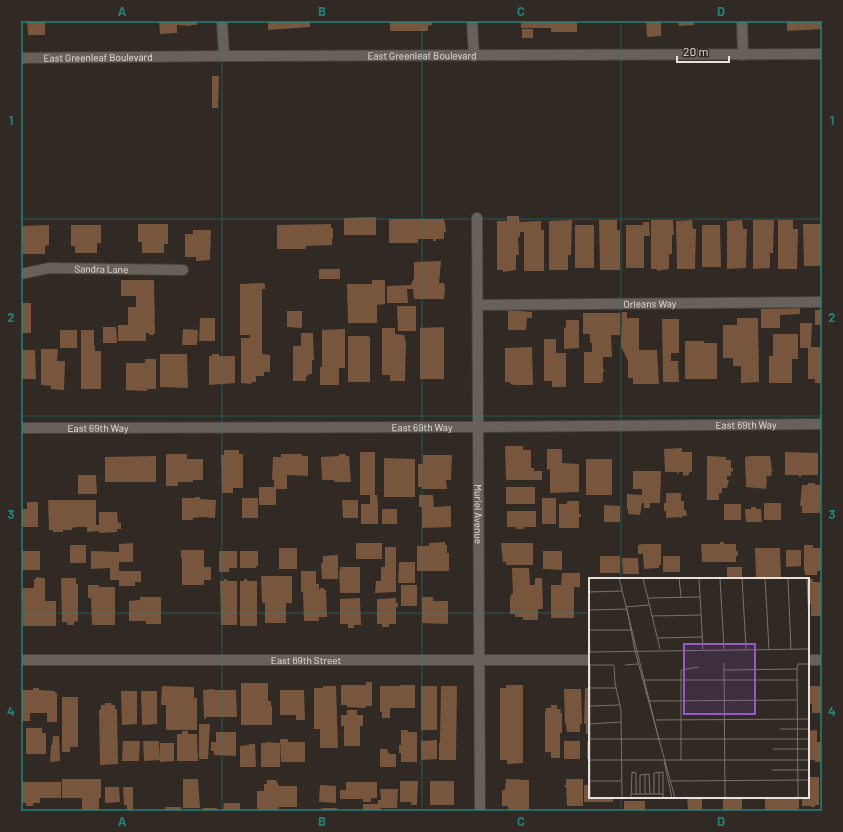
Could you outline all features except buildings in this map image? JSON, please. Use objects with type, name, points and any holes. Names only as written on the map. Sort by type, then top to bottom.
[{"type":"street","points":[[222,21],[224,56]]},
{"type":"street","points":[[472,21],[474,56]]},
{"type":"street","points":[[742,21],[743,55]]},
{"type":"street","name":"East Greenleaf Boulevard","points":[[21,58],[822,54]]},
{"type":"street","name":"Muriel Avenue","points":[[477,218],[480,811]]},
{"type":"street","name":"Sandra Lane","points":[[21,274],[49,268],[183,270]]},
{"type":"street","name":"Orleans Way","points":[[478,305],[822,302]]},
{"type":"street","name":"East 69th Way","points":[[21,428],[478,427],[822,424]]},
{"type":"street","name":"East 69th Street","points":[[21,660],[589,660]]},
{"type":"street","points":[[809,660],[822,660]]}]
